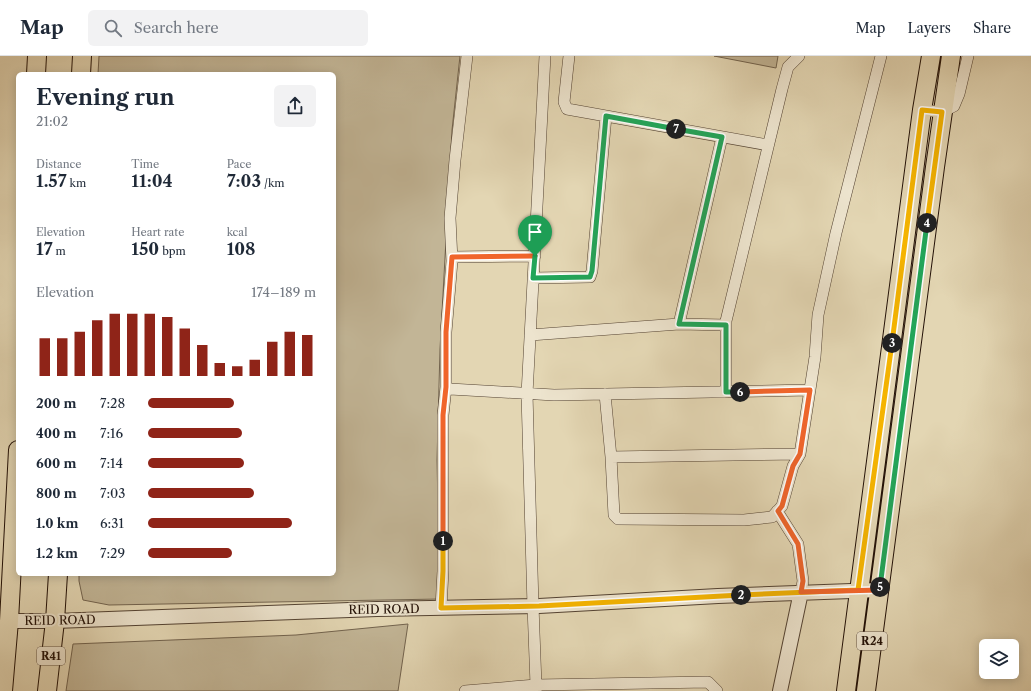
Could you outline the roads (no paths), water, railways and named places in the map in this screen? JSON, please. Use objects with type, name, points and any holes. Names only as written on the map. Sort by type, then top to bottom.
[{"type":"main road","points":[[36,72],[37,56]]},
{"type":"main road","points":[[81,72],[82,56]]},
{"type":"main road","name":"R24","points":[[846,691],[858,590],[922,110],[931,56]]},
{"type":"main road","name":"R24","points":[[866,691],[942,112],[951,56]]},
{"type":"main road","points":[[3,691],[9,621],[16,488]]},
{"type":"main road","name":"R41","points":[[47,691],[55,621],[58,576]]},
{"type":"street","points":[[441,608],[443,571],[443,415],[446,387],[446,332],[452,257],[451,211],[455,160],[467,56]]},
{"type":"street","points":[[536,688],[527,394],[545,56]]},
{"type":"street","points":[[569,56],[564,102],[567,109],[768,145]]},
{"type":"street","points":[[726,392],[726,325],[768,145],[788,67],[799,56]]},
{"type":"street","points":[[605,394],[611,457],[614,515],[618,519],[744,520],[772,517],[778,511],[782,506],[793,466],[800,454],[815,357],[818,315],[836,233],[881,56]]},
{"type":"street","points":[[922,110],[942,112],[954,106],[959,94],[968,56]]},
{"type":"street","points":[[533,278],[590,277],[606,116]]},
{"type":"street","points":[[679,324],[722,137]]},
{"type":"street","points":[[452,257],[535,256]]},
{"type":"street","points":[[530,335],[679,324],[726,325]]},
{"type":"street","points":[[450,389],[527,394],[810,390]]},
{"type":"street","points":[[611,457],[800,454]]},
{"type":"street","points":[[778,511],[798,544],[803,581],[780,691]]},
{"type":"street","name":"REID ROAD","points":[[9,621],[55,621],[377,609],[533,606],[801,592],[879,590]]},
{"type":"street","points":[[465,691],[708,682],[717,691]]}]
